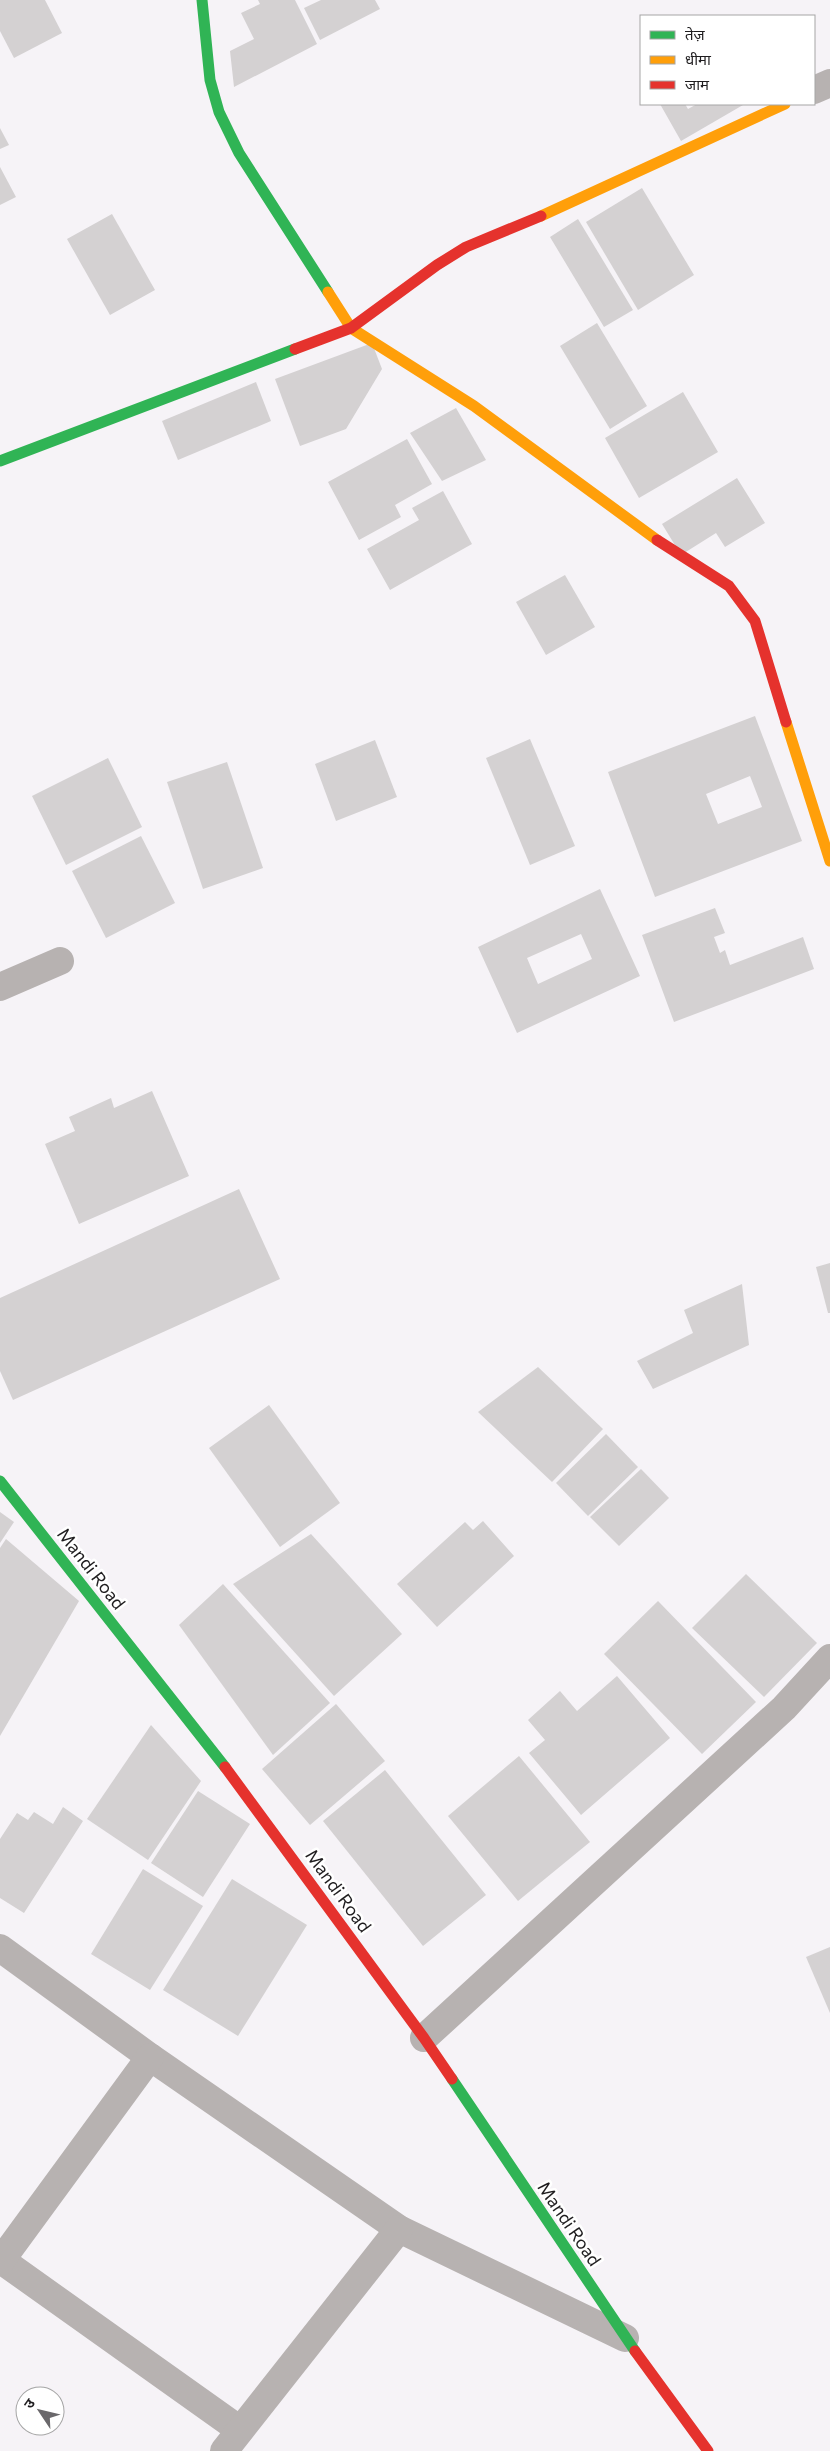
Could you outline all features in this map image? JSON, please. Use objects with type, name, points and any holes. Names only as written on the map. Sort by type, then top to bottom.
[{"type":"street","points":[[202,0],[210,80],[219,112],[239,153],[352,328],[474,406],[663,544],[729,586],[755,621],[830,861]]},
{"type":"street","points":[[815,90],[830,83]]},
{"type":"street","points":[[0,461],[352,328],[437,265],[466,247],[571,204],[783,105]]},
{"type":"street","points":[[0,987],[60,961]]},
{"type":"street","name":"Mandi Road","points":[[0,1481],[258,1810],[424,2038],[625,2338],[708,2451]]},
{"type":"street","points":[[424,2038],[784,1708],[830,1658]]},
{"type":"street","points":[[0,1948],[150,2057],[399,2229],[625,2338]]},
{"type":"street","points":[[150,2057],[1,2261],[232,2441],[399,2229]]},
{"type":"building","points":[[0,0],[45,0],[62,33],[14,58],[0,31]]},
{"type":"building","points":[[258,0],[295,0],[317,44],[234,87],[230,51],[254,39],[241,13],[260,4]]},
{"type":"building","points":[[321,0],[375,0],[380,9],[320,40],[304,8]]},
{"type":"building","points":[[661,105],[686,105],[688,109],[695,105],[743,105],[681,141]]},
{"type":"building","points":[[0,128],[9,145],[0,149]]},
{"type":"building","points":[[0,167],[16,197],[0,205]]},
{"type":"building","points":[[642,188],[694,275],[638,310],[586,222]]},
{"type":"building","points":[[112,214],[155,290],[110,315],[67,239]]},
{"type":"building","points":[[578,219],[633,310],[604,327],[550,237]]},
{"type":"building","points":[[597,323],[647,406],[610,429],[560,346]]},
{"type":"building","points":[[372,343],[382,369],[346,429],[300,446],[275,379]]},
{"type":"building","points":[[256,382],[271,421],[178,460],[162,421]]},
{"type":"building","points":[[683,392],[718,452],[639,498],[605,438]]},
{"type":"building","points":[[456,408],[486,460],[442,481],[410,433]]},
{"type":"building","points":[[407,439],[432,484],[395,505],[401,517],[359,540],[328,482]]},
{"type":"building","points":[[737,478],[765,523],[725,547],[716,533],[681,555],[662,524]]},
{"type":"building","points":[[443,491],[472,544],[390,590],[367,549],[419,520],[412,508]]},
{"type":"building","points":[[565,575],[595,627],[546,655],[516,602]]},
{"type":"building","points":[[755,716],[802,841],[655,897],[608,772]],"holes":[[[750,776],[762,807],[718,824],[706,794]]]},
{"type":"building","points":[[530,739],[575,846],[530,865],[486,758]]},
{"type":"building","points":[[375,740],[397,797],[336,821],[315,764]]},
{"type":"building","points":[[108,758],[142,827],[66,865],[32,796]]},
{"type":"building","points":[[227,762],[263,868],[203,889],[167,782]]},
{"type":"building","points":[[141,836],[175,903],[106,938],[72,871]]},
{"type":"building","points":[[600,889],[640,976],[517,1033],[478,947]],"holes":[[[581,934],[592,959],[538,984],[527,958]]]},
{"type":"building","points":[[715,908],[725,933],[714,937],[720,953],[725,950],[730,965],[803,937],[814,969],[674,1022],[642,935]]},
{"type":"building","points":[[152,1091],[189,1176],[79,1224],[45,1144],[75,1131],[69,1117],[111,1098],[114,1108]]},
{"type":"building","points":[[239,1189],[280,1279],[13,1400],[0,1371],[0,1298]]},
{"type":"building","points":[[830,1263],[830,1313],[828,1313],[816,1267]]},
{"type":"building","points":[[742,1284],[749,1345],[653,1389],[637,1361],[693,1333],[684,1310]]},
{"type":"building","points":[[538,1367],[603,1429],[552,1482],[478,1412]]},
{"type":"building","points":[[269,1405],[340,1503],[280,1547],[209,1448]]},
{"type":"building","points":[[606,1434],[638,1467],[588,1516],[556,1483]]},
{"type":"building","points":[[641,1469],[669,1498],[619,1546],[590,1517]]},
{"type":"building","points":[[0,1512],[14,1522],[0,1543]]},
{"type":"building","points":[[483,1521],[514,1556],[437,1627],[397,1584],[465,1522],[473,1530]]},
{"type":"building","points":[[311,1534],[402,1634],[334,1696],[233,1584]]},
{"type":"building","points":[[6,1539],[79,1601],[0,1736],[0,1548]]},
{"type":"building","points":[[746,1574],[817,1643],[764,1697],[692,1628]]},
{"type":"building","points":[[223,1584],[330,1703],[273,1755],[179,1625]]},
{"type":"building","points":[[658,1601],[756,1702],[702,1754],[604,1654]]},
{"type":"building","points":[[617,1676],[670,1738],[581,1815],[529,1753],[545,1740],[528,1720],[560,1691],[577,1711]]},
{"type":"building","points":[[336,1704],[385,1761],[310,1825],[262,1769]]},
{"type":"building","points":[[151,1725],[201,1781],[148,1860],[87,1819]]},
{"type":"building","points":[[519,1756],[590,1842],[518,1901],[448,1816]]},
{"type":"building","points":[[385,1770],[486,1895],[423,1946],[323,1821]]},
{"type":"building","points":[[198,1791],[250,1824],[203,1897],[151,1863]]},
{"type":"building","points":[[63,1807],[83,1821],[24,1913],[0,1898],[0,1839],[17,1813],[28,1820],[34,1812],[53,1824]]},
{"type":"building","points":[[143,1869],[203,1906],[150,1990],[91,1954]]},
{"type":"building","points":[[232,1879],[307,1925],[238,2036],[163,1990]]},
{"type":"building","points":[[830,1947],[830,2013],[806,1957]]},
{"type":"traffic: fast","points":[[202,0],[210,80],[219,112],[239,153],[328,292]]},
{"type":"traffic: fast","points":[[0,461],[295,349]]},
{"type":"traffic: fast","points":[[0,1481],[225,1767]]},
{"type":"traffic: fast","points":[[452,2079],[635,2351]]},
{"type":"traffic: slow","points":[[541,216],[783,105]]},
{"type":"traffic: slow","points":[[328,292],[351,328],[474,406],[657,540]]},
{"type":"traffic: slow","points":[[786,722],[830,861]]},
{"type":"traffic: jam","points":[[295,349],[351,328],[437,265],[466,247],[541,216]]},
{"type":"traffic: jam","points":[[657,540],[729,586],[755,621],[786,722]]},
{"type":"traffic: jam","points":[[225,1767],[452,2079]]},
{"type":"traffic: jam","points":[[635,2351],[708,2451]]}]
